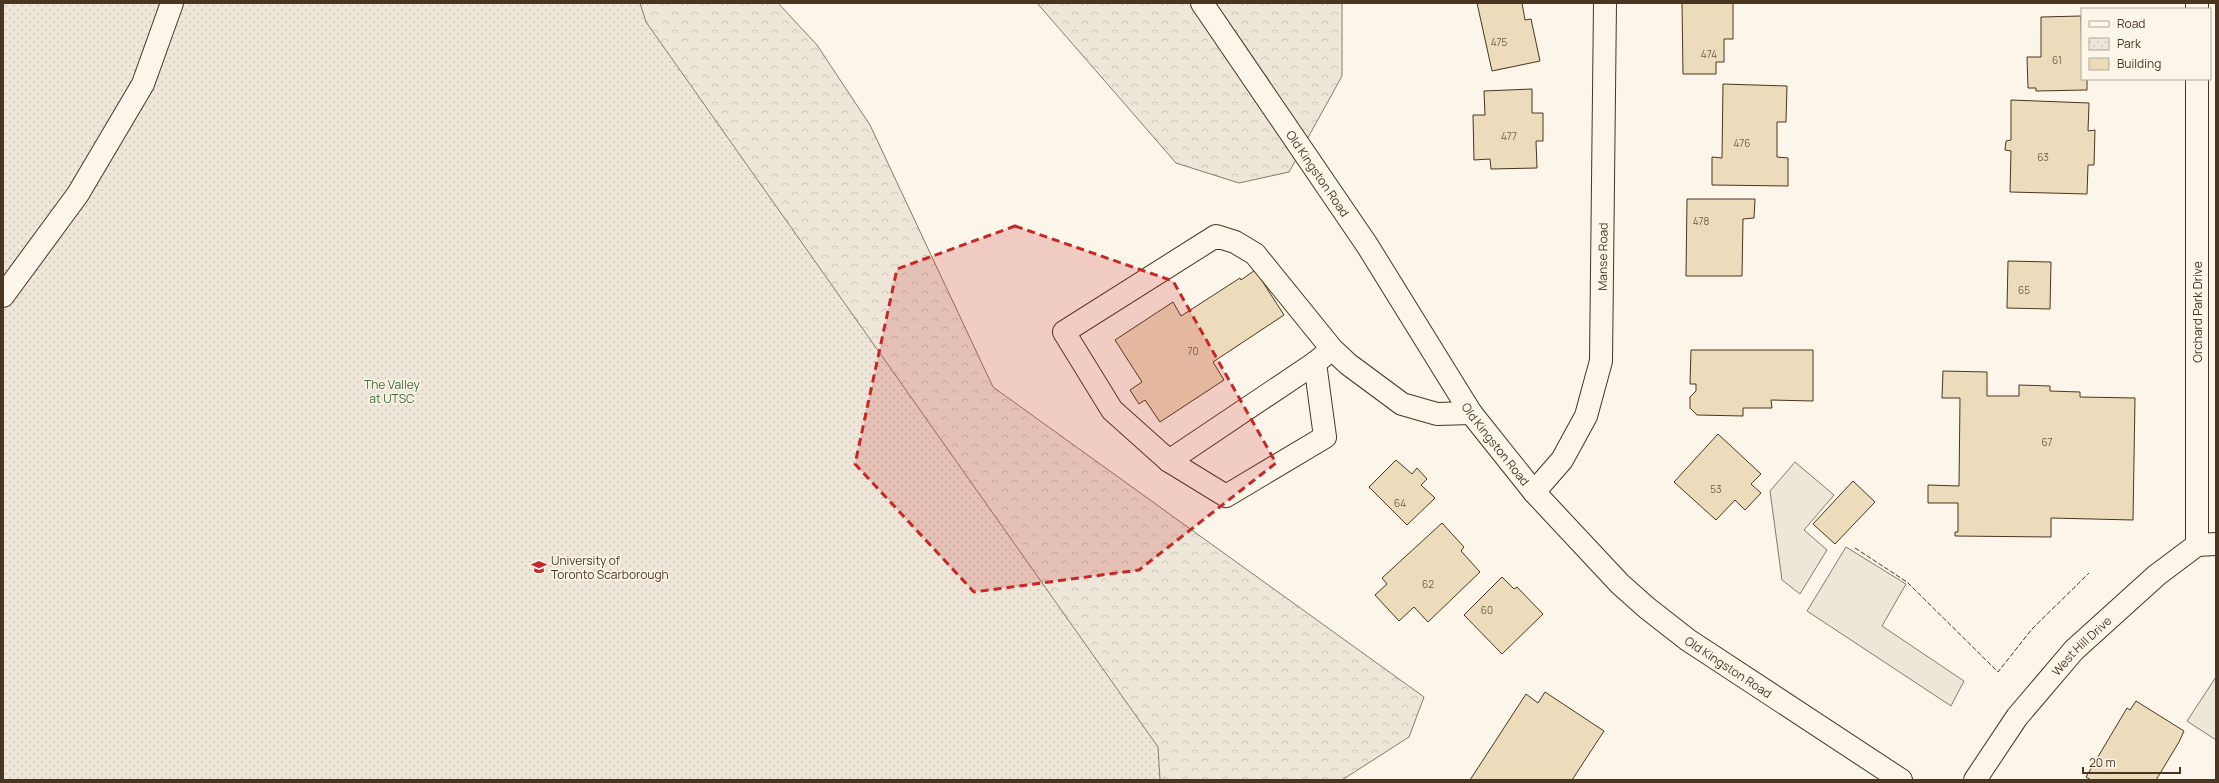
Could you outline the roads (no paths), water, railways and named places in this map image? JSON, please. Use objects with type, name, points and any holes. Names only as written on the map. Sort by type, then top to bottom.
[{"type":"street","points":[[3,296],[78,194],[143,84],[172,3]]},
{"type":"street","name":"Old Kingston Road","points":[[1202,3],[1367,245],[1471,413],[1534,492],[1620,584],[1647,608],[1688,640],[1901,780]]},
{"type":"street","name":"Manse Road","points":[[1534,492],[1562,460],[1586,416],[1601,362],[1605,3]]},
{"type":"street","name":"Orchard Park Drive","points":[[2197,80],[2206,544]]},
{"type":"street","points":[[1315,363],[1325,437],[1226,496],[1169,461],[1112,410],[1064,332],[1216,236],[1235,242],[1255,254],[1332,349],[1348,364],[1402,404],[1437,414],[1471,413]]},
{"type":"street","points":[[1169,461],[1315,363],[1332,349]]},
{"type":"street","name":"West Hill Drive","points":[[1975,780],[2017,717],[2074,650],[2156,574],[2206,544]]},
{"type":"place","name":"University of Toronto Scarborough","points":[[539,567]]},
{"type":"park label","name":"The Valley at UTSC","points":[[392,391]]}]
